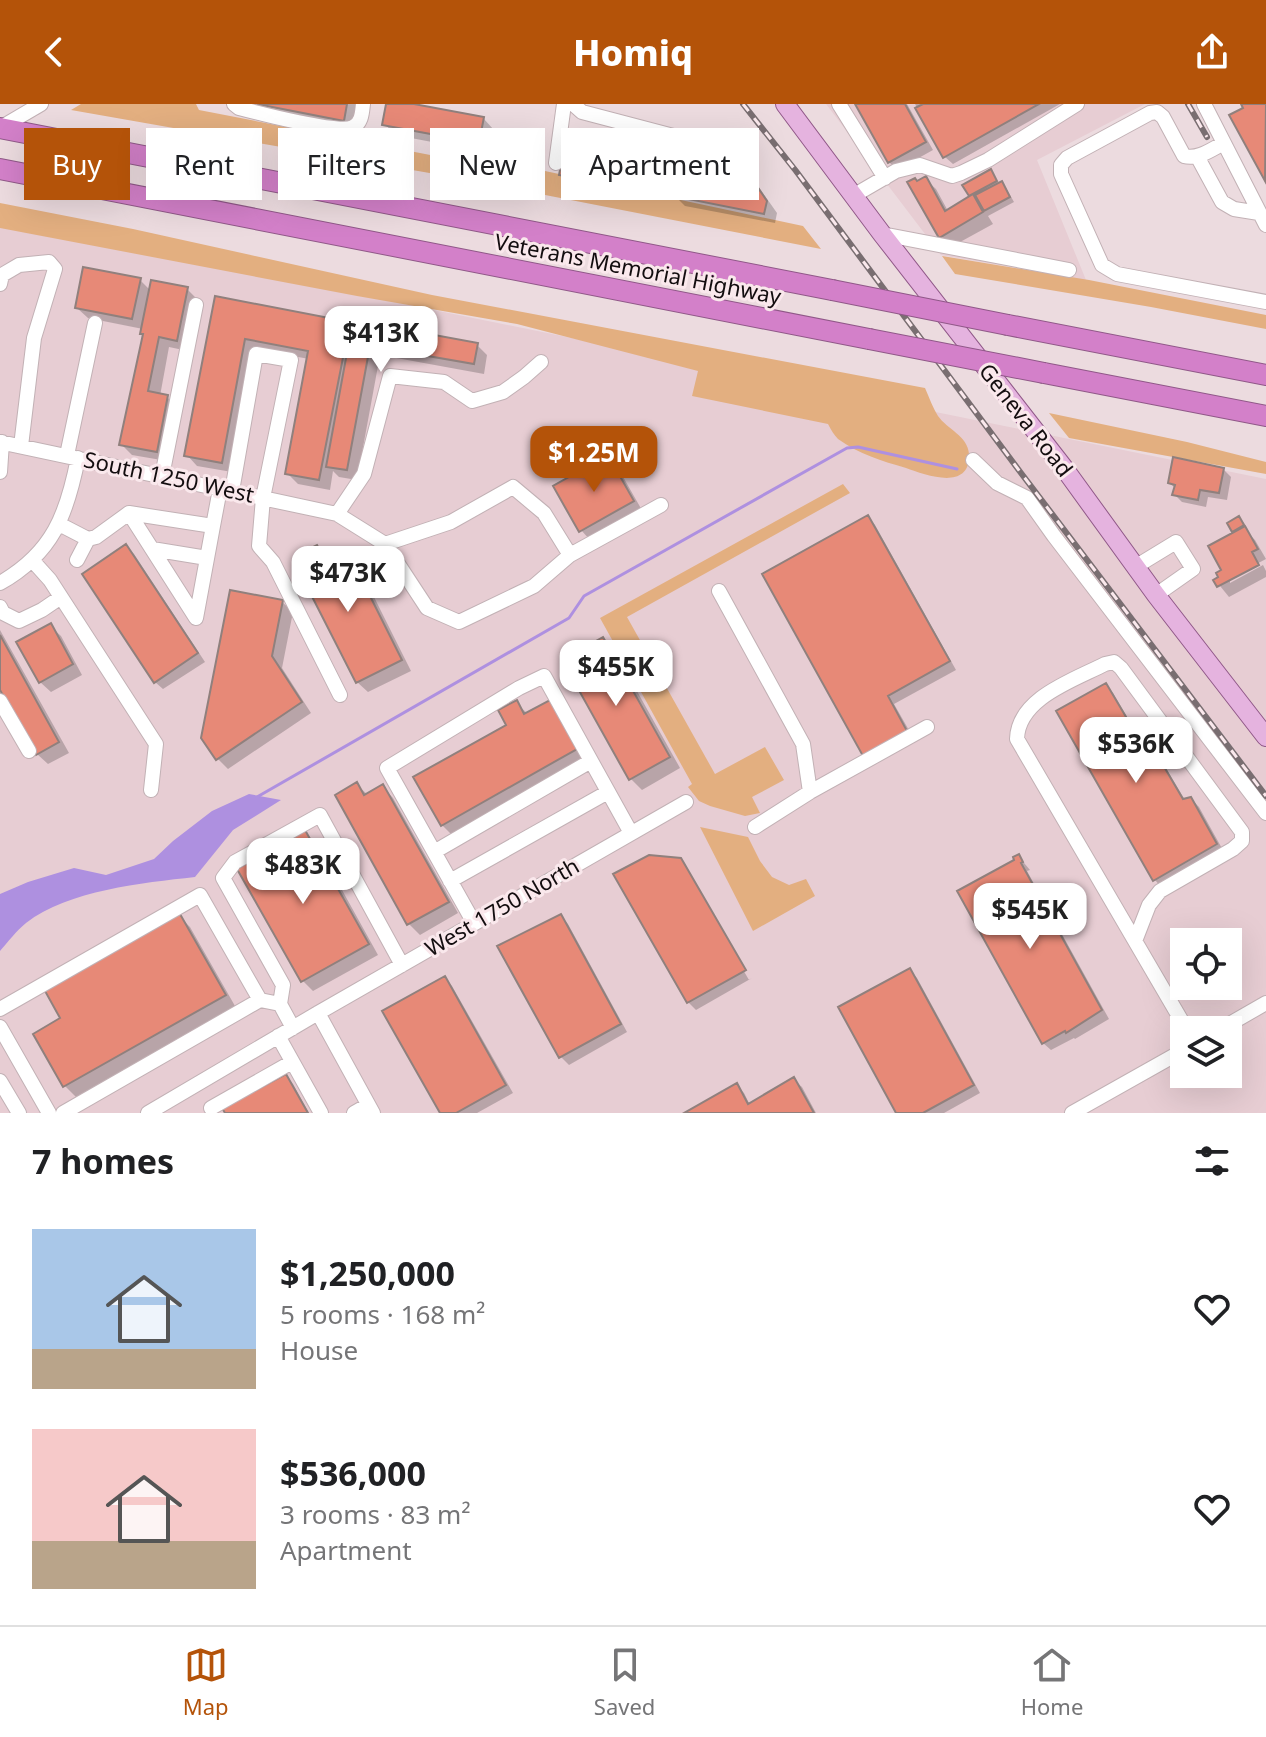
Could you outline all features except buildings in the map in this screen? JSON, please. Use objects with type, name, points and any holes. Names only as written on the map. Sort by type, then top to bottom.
[{"type":"highway","name":"Veterans Memorial Highway","points":[[0,128],[1266,375]]},
{"type":"highway","name":"Veterans Memorial Highway","points":[[0,169],[1264,416]]},
{"type":"main road","name":"Geneva Road","points":[[785,104],[1266,737]]},
{"type":"street","points":[[0,128],[41,104]]},
{"type":"street","points":[[234,104],[239,108],[316,125],[352,128],[358,124],[363,104]]},
{"type":"street","points":[[556,163],[564,104]]},
{"type":"street","points":[[573,104],[582,112],[643,128]]},
{"type":"street","points":[[839,104],[885,178]]},
{"type":"street","points":[[853,196],[896,171],[920,165],[952,176],[961,173],[988,160],[1077,104]]},
{"type":"street","points":[[1204,104],[1263,219]]},
{"type":"street","points":[[1224,143],[1197,156],[1184,156],[1163,117],[1157,112],[1150,113],[1067,158],[1061,165],[1061,174],[1102,265],[1117,274],[1266,302]]},
{"type":"street","points":[[1197,156],[1222,202],[1263,219]]},
{"type":"street","points":[[882,234],[1069,270]]},
{"type":"street","points":[[0,284],[2,275],[19,265],[49,262],[55,269],[34,338],[21,446]]},
{"type":"street","points":[[162,476],[196,305]]},
{"type":"street","points":[[0,583],[15,574],[44,547],[59,524],[72,491],[73,456],[95,323]]},
{"type":"street","points":[[129,513],[196,618],[213,526],[226,490],[256,354],[291,360],[263,498],[259,546],[273,562],[340,695]]},
{"type":"street","points":[[337,514],[364,474],[390,376],[444,382],[472,401],[503,392],[541,362]]},
{"type":"street","points":[[0,472],[1,442]]},
{"type":"street","name":"South 1250 West","points":[[1,442],[337,514],[385,544]]},
{"type":"street","points":[[973,460],[997,483],[1027,498],[1266,813]]},
{"type":"street","points":[[570,555],[544,513],[513,487],[451,522],[385,544],[427,608],[459,622],[534,586],[570,555],[661,505]]},
{"type":"street","points":[[59,524],[88,539],[96,537],[129,513],[213,526]]},
{"type":"street","points":[[77,560],[88,539]]},
{"type":"street","points":[[1135,567],[1176,542],[1193,569],[1156,595]]},
{"type":"street","points":[[152,549],[207,558]]},
{"type":"street","points":[[32,560],[50,580],[156,744],[151,790]]},
{"type":"street","points":[[719,591],[803,744],[810,792]]},
{"type":"street","points":[[0,607],[3,613],[19,621],[61,597]]},
{"type":"street","points":[[1135,941],[1149,905],[1160,891],[1233,849],[1242,841],[1242,832],[1114,662],[1033,703],[1017,728],[1017,739],[1135,941],[1179,1016]]},
{"type":"street","points":[[474,923],[387,768],[519,688],[544,676],[631,833]]},
{"type":"street","points":[[0,701],[29,751]]},
{"type":"street","points":[[755,827],[810,792],[927,727]]},
{"type":"street","points":[[434,852],[591,761]]},
{"type":"street","points":[[450,881],[608,792]]},
{"type":"street","name":"West 1750 North","points":[[148,1113],[686,802]]},
{"type":"street","points":[[293,1028],[280,1004],[283,985],[223,878],[235,862],[320,815],[402,965]]},
{"type":"street","points":[[0,1009],[200,895],[260,1000]]},
{"type":"street","points":[[63,1113],[260,1000],[280,1004]]},
{"type":"street","points":[[1242,1017],[1266,1003]]},
{"type":"street","points":[[318,1013],[370,1109],[354,1113]]},
{"type":"street","points":[[0,1027],[49,1113]]},
{"type":"street","points":[[278,1036],[321,1113]]},
{"type":"street","points":[[1072,1113],[1170,1058]]},
{"type":"street","points":[[198,1084],[212,1110],[292,1062]]},
{"type":"street","points":[[0,1081],[19,1113]]},
{"type":"shaded area","points":[[81,104],[196,104],[199,110],[292,128],[278,128],[278,146],[262,144],[262,128],[173,128],[71,110]]},
{"type":"shaded area","points":[[826,104],[1145,104],[1037,160],[1086,280],[941,255]]},
{"type":"shaded area","points":[[414,152],[430,155],[430,173],[414,170]]},
{"type":"shaded area","points":[[545,171],[561,174],[561,198],[545,195]]},
{"type":"shaded area","points":[[570,200],[681,200],[803,226],[821,249]]},
{"type":"shaded area","points":[[0,203],[432,295],[925,388],[938,416],[965,442],[969,454],[968,466],[963,473],[945,478],[879,460],[838,439],[828,424],[692,396],[698,371],[517,324],[0,228]]},
{"type":"shaded area","points":[[0,222],[1266,479],[1266,1113],[0,1113]]},
{"type":"shaded area","points":[[942,256],[1089,280],[1266,315],[1266,329],[955,274]]},
{"type":"shaded area","points":[[1049,413],[1266,462],[1266,474],[1069,438]]},
{"type":"shaded area","points":[[843,484],[850,493],[627,617],[715,774],[765,747],[784,780],[752,797],[760,813],[745,816],[710,806],[699,801],[688,787],[692,784],[600,618]]},
{"type":"shaded area","points":[[249,794],[281,800],[233,830],[195,877],[107,890],[63,903],[26,923],[0,951],[0,894],[74,868],[106,875],[154,859],[212,811]]},
{"type":"shaded area","points":[[700,827],[748,837],[772,877],[789,885],[806,879],[815,896],[753,931]]},
{"type":"waterway","points":[[257,797],[569,618],[584,596],[847,448],[858,447],[957,469]]},
{"type":"railway","points":[[743,104],[1266,796]]},
{"type":"railway","points":[[1188,104],[1207,137]]}]
